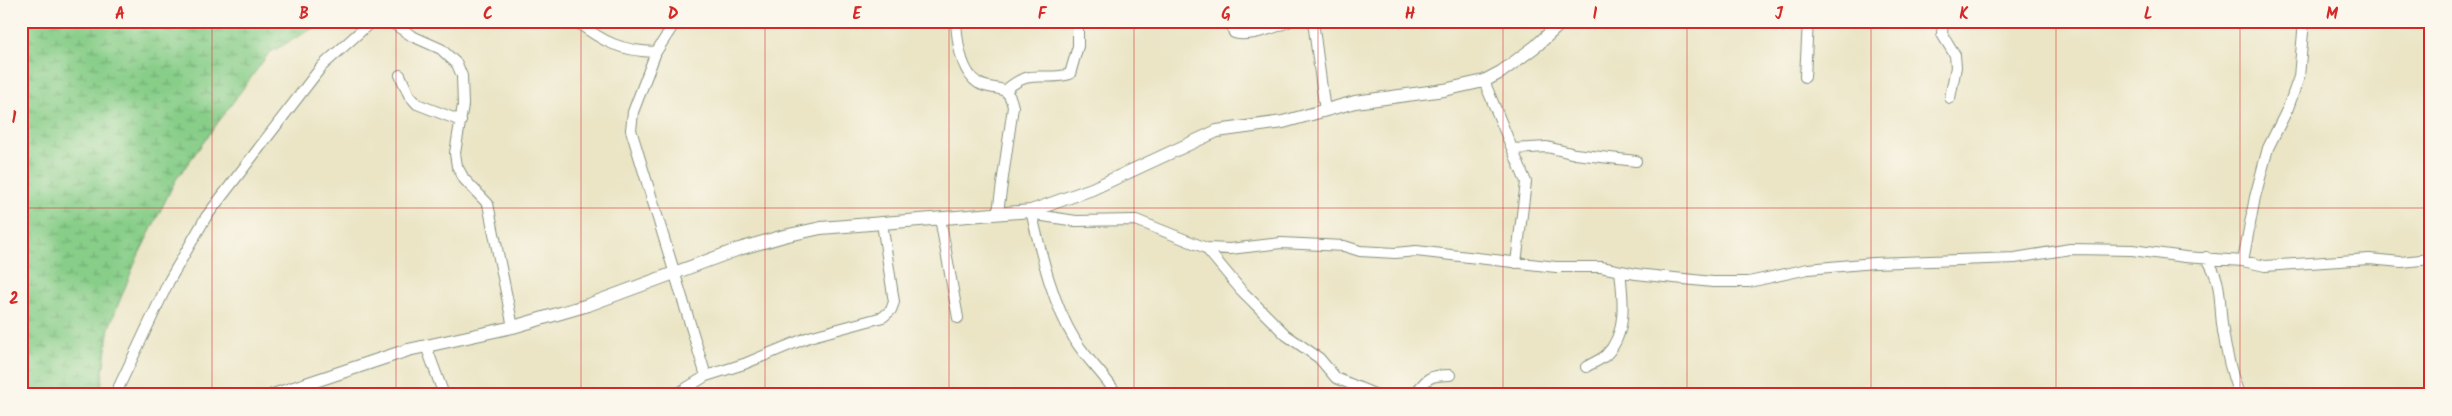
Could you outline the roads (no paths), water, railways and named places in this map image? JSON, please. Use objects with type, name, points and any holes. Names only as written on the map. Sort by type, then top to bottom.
[{"type":"street","points":[[115,395],[169,281],[206,217],[322,66],[372,21]]},
{"type":"street","points":[[389,21],[412,36],[441,49],[457,64],[462,76],[464,105],[455,153],[457,166],[464,179],[488,204],[513,327]]},
{"type":"street","points":[[576,21],[612,45],[632,51],[656,52]]},
{"type":"street","points":[[676,21],[656,52],[633,112],[631,130],[706,376]]},
{"type":"street","points":[[956,21],[963,60],[971,76],[979,83],[1006,90],[1011,97],[1013,107],[998,212]]},
{"type":"street","points":[[1006,90],[1016,81],[1028,76],[1062,76],[1070,74],[1078,46],[1078,21]]},
{"type":"street","points":[[1230,21],[1234,33],[1241,35],[1279,26],[1290,21]]},
{"type":"street","points":[[1313,21],[1324,111]]},
{"type":"street","points":[[273,395],[426,346],[513,327],[588,306],[740,249],[784,236],[821,228],[998,212],[1031,211],[1092,189],[1217,131],[1283,122],[1355,102],[1444,90],[1484,81],[1502,72],[1563,21]]},
{"type":"street","points":[[1805,77],[1808,21]]},
{"type":"street","points":[[1943,21],[1942,34],[1955,55],[1956,67],[1950,98]]},
{"type":"street","points":[[2243,261],[2255,197],[2268,148],[2288,108],[2299,77],[2304,21]]},
{"type":"street","points":[[400,75],[409,94],[417,104],[461,122]]},
{"type":"street","points":[[1484,81],[1526,182],[1516,263]]},
{"type":"street","points":[[1513,149],[1548,147],[1575,154],[1636,161]]},
{"type":"street","points":[[1031,211],[1043,216],[1076,221],[1136,220],[1206,248],[1230,249],[1281,243],[1344,246],[1360,251],[1394,253],[1416,251],[1556,267],[1601,267],[1713,282],[1749,282],[1816,269],[1874,263],[2015,258],[2070,249],[2132,250],[2185,257],[2243,261],[2266,266],[2369,259],[2401,262],[2431,258]]},
{"type":"street","points":[[1031,211],[1044,264],[1070,330],[1082,350],[1117,395]]},
{"type":"street","points":[[940,218],[958,318]]},
{"type":"street","points":[[676,395],[706,376],[744,364],[809,337],[883,317],[892,310],[894,302],[882,223]]},
{"type":"street","points":[[1206,248],[1241,290],[1286,335],[1319,358],[1336,378],[1376,395]]},
{"type":"street","points":[[2206,257],[2220,286],[2223,332],[2239,395]]},
{"type":"street","points":[[1586,367],[1605,356],[1614,345],[1620,327],[1624,303],[1620,271]]},
{"type":"street","points":[[426,346],[444,395]]},
{"type":"street","points":[[1414,395],[1427,379],[1437,375],[1450,375]]}]
